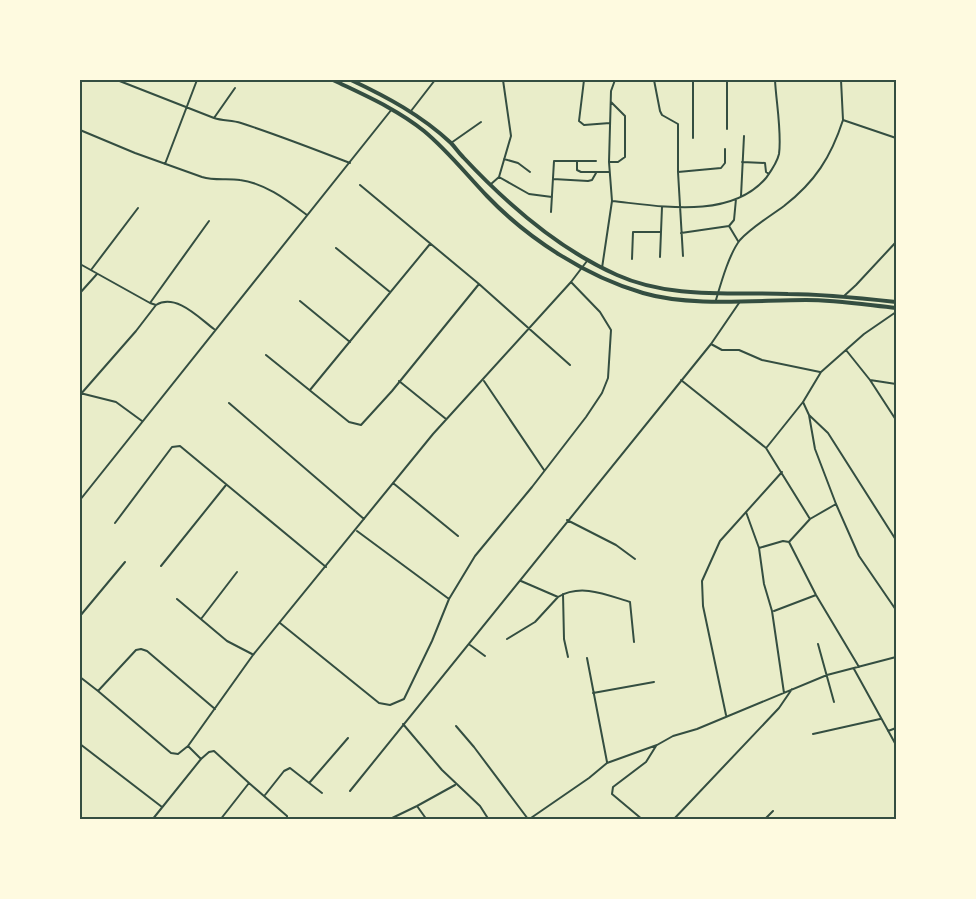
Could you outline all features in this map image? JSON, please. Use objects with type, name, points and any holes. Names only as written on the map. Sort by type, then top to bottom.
[{"type":"main road","points":[[333,80],[392,109],[435,140],[488,197],[514,220],[544,243],[613,283],[646,294],[675,299],[810,300],[897,310]]},
{"type":"main road","points":[[351,80],[411,111],[451,143],[515,207],[549,235],[587,261],[634,282],[663,290],[843,296],[897,302]]},
{"type":"street","points":[[117,80],[214,118],[238,122],[350,164]]},
{"type":"street","points":[[165,164],[197,80]]},
{"type":"street","points":[[411,111],[435,80]]},
{"type":"street","points":[[491,184],[499,177],[511,136],[503,80]]},
{"type":"street","points":[[584,80],[579,121],[584,125],[609,123]]},
{"type":"street","points":[[602,268],[612,201],[609,172],[609,123],[610,91],[615,80]]},
{"type":"street","points":[[654,80],[662,115],[678,124],[678,172],[683,256]]},
{"type":"street","points":[[693,80],[693,138]]},
{"type":"street","points":[[727,80],[727,129]]},
{"type":"street","points":[[612,201],[680,208],[728,203],[762,183],[778,154],[774,80]]},
{"type":"street","points":[[716,300],[739,242],[747,233],[787,203],[823,168],[837,141],[843,120],[841,80]]},
{"type":"street","points":[[214,118],[235,88]]},
{"type":"street","points":[[609,162],[618,162],[625,157],[625,117],[611,102]]},
{"type":"street","points":[[80,500],[214,329],[350,164],[392,109]]},
{"type":"street","points":[[843,120],[897,138]]},
{"type":"street","points":[[451,143],[481,122]]},
{"type":"street","points":[[80,130],[211,180],[240,180],[261,186],[284,198],[307,215]]},
{"type":"street","points":[[741,196],[744,136]]},
{"type":"street","points":[[678,172],[721,168],[725,163],[725,149]]},
{"type":"street","points":[[504,159],[530,172]]},
{"type":"street","points":[[551,212],[554,161],[596,161]]},
{"type":"street","points":[[577,162],[579,171],[609,172]]},
{"type":"street","points":[[742,162],[765,163],[766,172],[769,174]]},
{"type":"street","points":[[553,179],[588,182],[592,180],[596,172]]},
{"type":"street","points":[[499,177],[529,194],[552,197]]},
{"type":"street","points":[[360,185],[479,284],[570,365]]},
{"type":"street","points":[[681,233],[729,226],[734,220],[736,199]]},
{"type":"street","points":[[660,257],[662,207]]},
{"type":"street","points":[[90,270],[138,208]]},
{"type":"street","points":[[150,303],[209,221]]},
{"type":"street","points":[[729,226],[739,242]]},
{"type":"street","points":[[632,260],[633,232],[661,232]]},
{"type":"street","points":[[843,296],[897,242]]},
{"type":"street","points":[[310,390],[430,243]]},
{"type":"street","points":[[336,248],[390,292]]},
{"type":"street","points":[[80,677],[171,753],[178,754],[188,746],[253,655],[393,483],[446,419],[571,282],[587,261]]},
{"type":"street","points":[[80,264],[156,305]]},
{"type":"street","points":[[80,293],[97,274]]},
{"type":"street","points":[[280,623],[379,703],[390,705],[404,699],[449,599],[476,556],[532,487],[602,393],[610,364],[611,330],[600,312],[571,282]]},
{"type":"street","points":[[266,356],[349,422],[361,425],[479,284]]},
{"type":"street","points":[[300,301],[350,342]]},
{"type":"street","points":[[350,791],[711,344],[740,301]]},
{"type":"street","points":[[142,421],[116,402],[80,394],[156,305],[162,302],[178,304],[214,329]]},
{"type":"street","points":[[766,448],[804,402],[821,372],[864,334],[897,310]]},
{"type":"street","points":[[711,344],[722,350],[739,350],[762,360],[821,372]]},
{"type":"street","points":[[846,350],[897,420]]},
{"type":"street","points":[[483,380],[544,470]]},
{"type":"street","points":[[681,380],[766,448],[810,519]]},
{"type":"street","points":[[870,380],[897,384]]},
{"type":"street","points":[[399,381],[446,419]]},
{"type":"street","points":[[804,402],[809,415],[815,449],[859,556],[897,610]]},
{"type":"street","points":[[229,403],[364,519]]},
{"type":"street","points":[[809,415],[828,433],[897,540]]},
{"type":"street","points":[[115,523],[172,447],[176,446],[183,449],[326,567]]},
{"type":"street","points":[[726,716],[704,606],[702,581],[718,544],[782,472]]},
{"type":"street","points":[[393,483],[458,536]]},
{"type":"street","points":[[161,566],[226,485]]},
{"type":"street","points":[[789,543],[810,519],[836,504]]},
{"type":"street","points":[[746,512],[759,548],[764,584],[772,611],[784,693]]},
{"type":"street","points":[[567,520],[616,545],[635,559]]},
{"type":"street","points":[[356,530],[449,599]]},
{"type":"street","points":[[759,548],[783,542],[789,543]]},
{"type":"street","points":[[789,543],[816,595],[859,667]]},
{"type":"street","points":[[80,616],[125,562]]},
{"type":"street","points":[[201,619],[237,572]]},
{"type":"street","points":[[521,581],[558,597]]},
{"type":"street","points":[[507,639],[535,622],[562,594],[589,590],[630,602],[634,642]]},
{"type":"street","points":[[562,594],[564,639],[568,657]]},
{"type":"street","points":[[772,611],[816,595]]},
{"type":"street","points":[[177,599],[236,647],[253,655]]},
{"type":"street","points":[[470,644],[485,656]]},
{"type":"street","points":[[818,644],[834,702]]},
{"type":"street","points":[[98,691],[136,650],[141,649],[147,651],[215,710]]},
{"type":"street","points":[[456,726],[528,819],[590,778],[607,763],[657,745],[673,736],[697,729],[827,675],[897,657]]},
{"type":"street","points":[[587,658],[607,763]]},
{"type":"street","points":[[854,669],[897,745]]},
{"type":"street","points":[[593,693],[654,682]]},
{"type":"street","points":[[673,819],[778,708],[792,689]]},
{"type":"street","points":[[813,734],[881,719]]},
{"type":"street","points":[[403,724],[456,784],[480,806],[489,819]]},
{"type":"street","points":[[888,731],[897,728]]},
{"type":"street","points":[[310,782],[348,738]]},
{"type":"street","points":[[80,744],[162,807]]},
{"type":"street","points":[[643,819],[611,791],[613,787],[646,762],[657,745]]},
{"type":"street","points":[[188,746],[201,759]]},
{"type":"street","points":[[152,819],[201,759],[214,751],[265,795],[287,816],[287,819]]},
{"type":"street","points":[[265,795],[288,768],[296,771],[322,793]]},
{"type":"street","points":[[220,819],[249,783]]},
{"type":"street","points":[[388,819],[456,784]]},
{"type":"street","points":[[417,806],[426,819]]},
{"type":"street","points":[[764,819],[772,811]]}]
